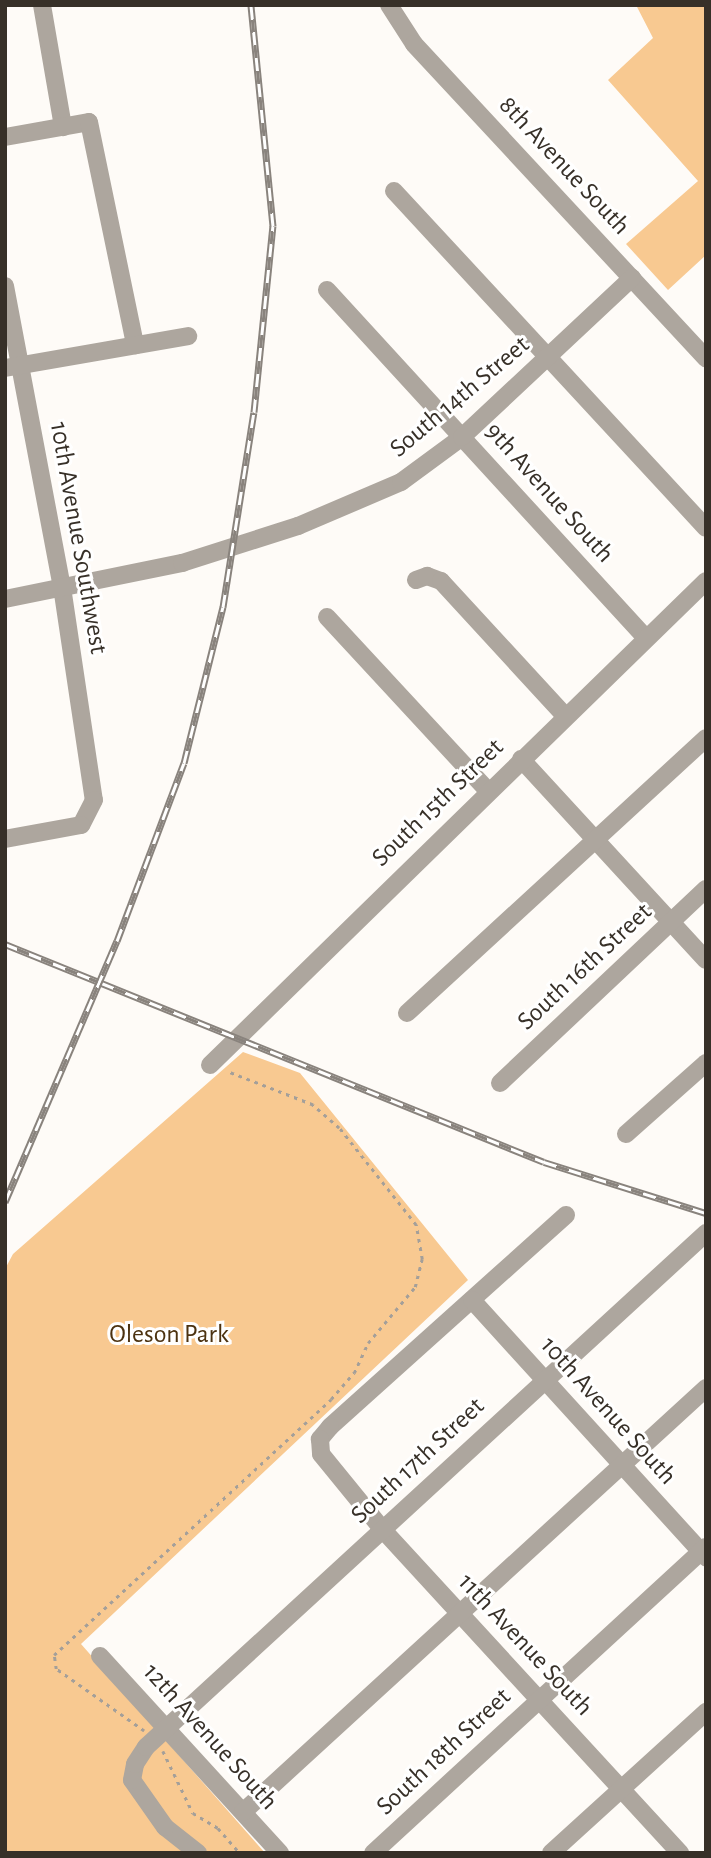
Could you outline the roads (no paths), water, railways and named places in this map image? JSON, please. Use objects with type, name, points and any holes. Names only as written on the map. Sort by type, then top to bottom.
[{"type":"street","points":[[42,5],[63,127]]},
{"type":"street","name":"8th Avenue South","points":[[389,5],[414,44],[706,358]]},
{"type":"street","points":[[5,137],[89,122],[135,345]]},
{"type":"street","points":[[394,191],[546,359],[706,528]]},
{"type":"street","name":"South 14th Street","points":[[5,599],[182,564],[356,502],[401,482],[462,437],[632,278]]},
{"type":"street","name":"10th Avenue Southwest","points":[[5,286],[13,367],[62,587],[94,800],[81,825],[5,839]]},
{"type":"street","name":"9th Avenue South","points":[[327,290],[646,638]]},
{"type":"street","points":[[13,367],[188,336]]},
{"type":"street","points":[[416,580],[427,576],[441,581],[565,716]]},
{"type":"street","name":"South 15th Street","points":[[209,1065],[706,581]]},
{"type":"street","points":[[327,617],[488,791]]},
{"type":"street","points":[[407,1013],[706,738]]},
{"type":"street","points":[[521,759],[706,960]]},
{"type":"street","name":"South 16th Street","points":[[500,1083],[706,889]]},
{"type":"street","points":[[626,1134],[706,1063]]},
{"type":"street","name":"11th Avenue South","points":[[566,1215],[330,1427],[320,1439],[320,1454],[383,1530],[680,1853]]},
{"type":"street","name":"South 17th Street","points":[[198,1853],[165,1827],[132,1780],[135,1764],[160,1735],[706,1233]]},
{"type":"street","name":"10th Avenue South","points":[[472,1300],[704,1552]]},
{"type":"street","points":[[243,1812],[706,1388]]},
{"type":"street","name":"South 18th Street","points":[[373,1853],[704,1552]]},
{"type":"street","name":"12th Avenue South","points":[[100,1656],[160,1735],[243,1812],[281,1853]]},
{"type":"street","points":[[551,1853],[706,1712]]},
{"type":"railway","points":[[5,1202],[117,941],[184,763],[223,607],[254,412],[273,226],[251,5]]},
{"type":"railway","points":[[5,944],[544,1162],[706,1213]]},
{"type":"park label","name":"Oleson Park","points":[[169,1335]]}]
